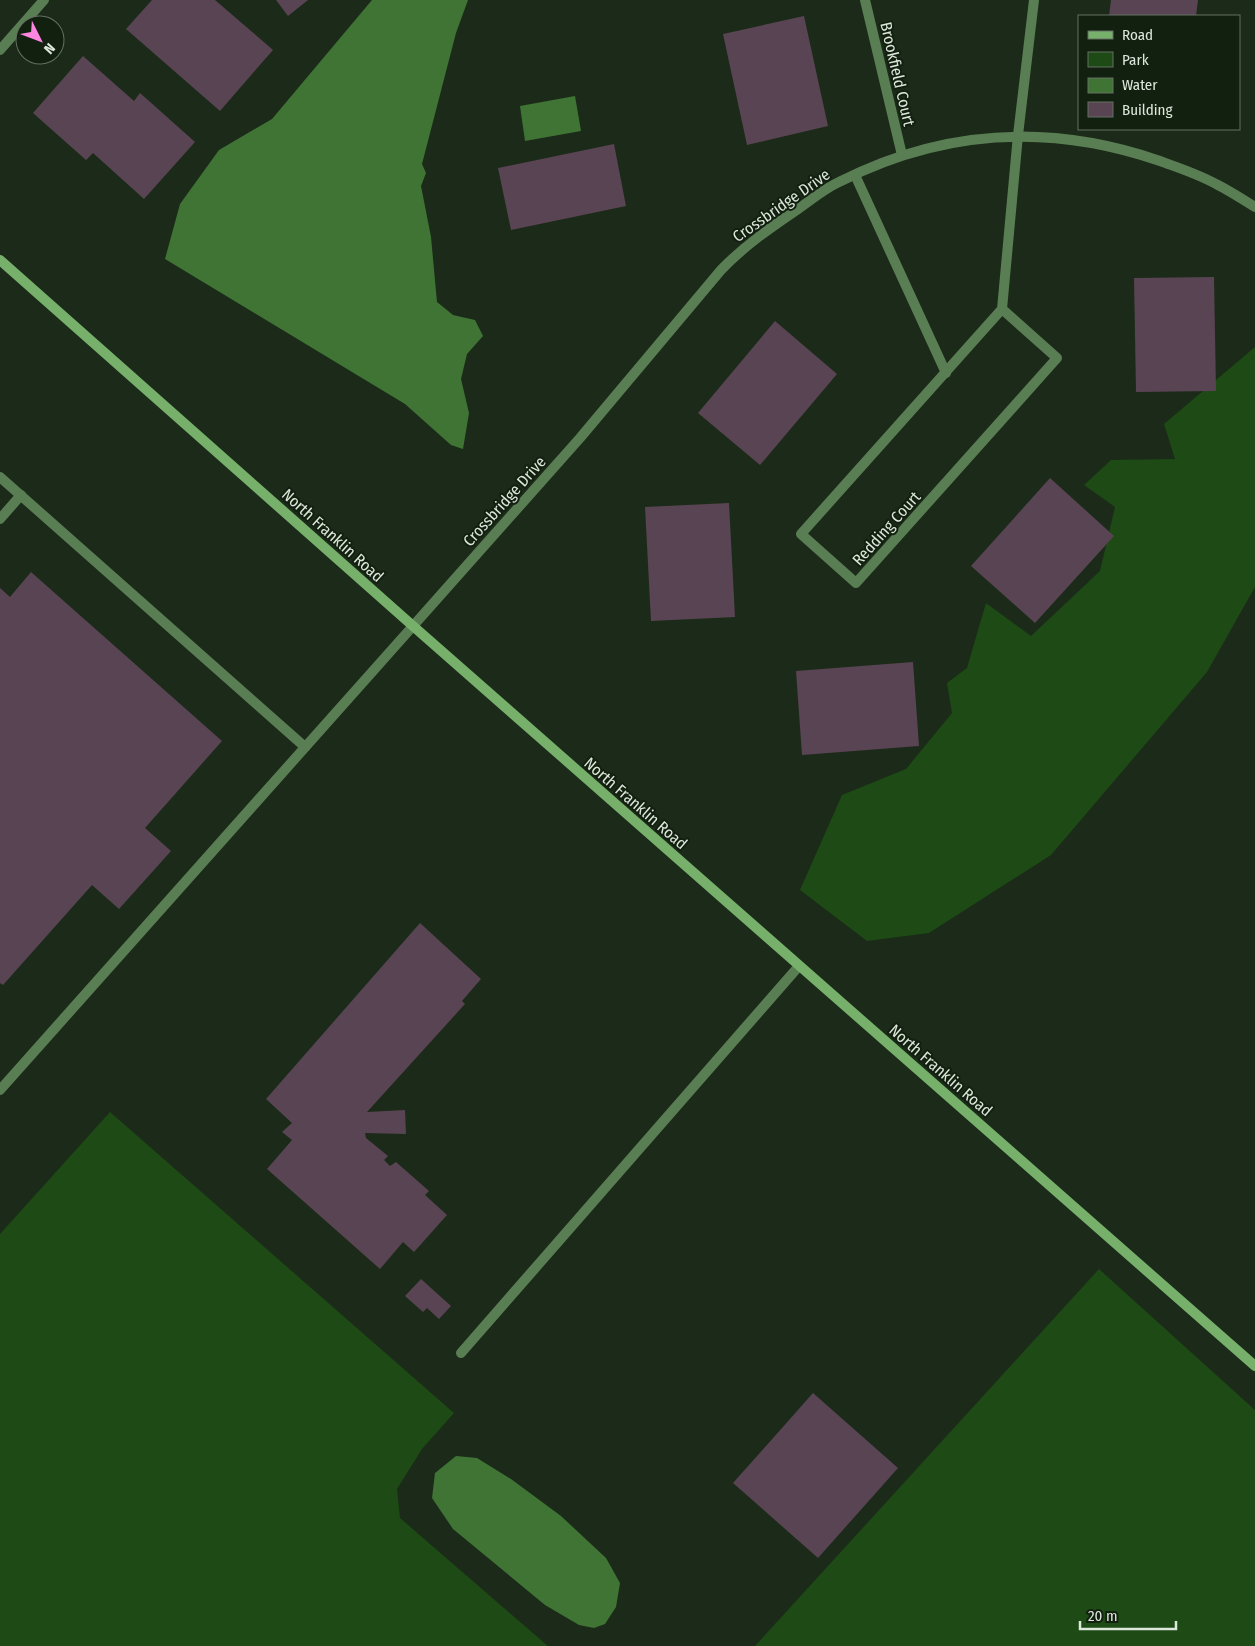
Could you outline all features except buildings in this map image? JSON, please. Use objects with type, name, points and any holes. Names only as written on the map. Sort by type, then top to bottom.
[{"type":"main road","name":"North Franklin Road","points":[[0,260],[413,626],[1255,1366]]},
{"type":"street","points":[[0,50],[44,0]]},
{"type":"street","name":"Brookfield Court","points":[[865,0],[902,155]]},
{"type":"street","points":[[1002,309],[1018,135],[1034,0]]},
{"type":"street","name":"Crossbridge Drive","points":[[0,1090],[580,438],[709,283],[739,251],[775,224],[825,189],[902,155],[950,143],[987,137],[1018,135],[1096,143],[1148,157],[1208,180],[1255,207]]},
{"type":"street","points":[[855,175],[946,373]]},
{"type":"street","name":"Redding Court","points":[[1002,309],[1057,358],[856,583],[801,534],[1002,309]]},
{"type":"street","points":[[0,477],[306,747]]},
{"type":"street","points":[[0,519],[21,495]]},
{"type":"street","points":[[461,1353],[799,966]]},
{"type":"green space","points":[[1255,347],[1255,587],[1207,672],[1051,855],[929,933],[867,941],[800,890],[842,795],[906,769],[952,713],[947,683],[967,668],[986,603],[1031,636],[1100,571],[1115,507],[1084,485],[1111,460],[1175,459],[1164,424]]},
{"type":"green space","points":[[110,1112],[454,1413],[422,1449],[397,1489],[400,1518],[548,1646],[0,1646],[0,1234]]},
{"type":"green space","points":[[1099,1269],[1255,1410],[1255,1646],[755,1646]]},
{"type":"water","points":[[372,0],[468,0],[456,33],[422,164],[426,173],[421,186],[431,237],[437,302],[453,315],[475,320],[483,336],[467,354],[461,379],[469,413],[463,449],[451,445],[405,404],[165,259],[180,204],[219,150],[272,119]]},
{"type":"water","points":[[575,96],[581,131],[525,141],[520,106]]},
{"type":"water","points":[[456,1456],[477,1458],[511,1479],[561,1516],[606,1558],[620,1583],[616,1607],[605,1624],[594,1628],[579,1625],[545,1605],[453,1529],[432,1498],[435,1473]]}]
